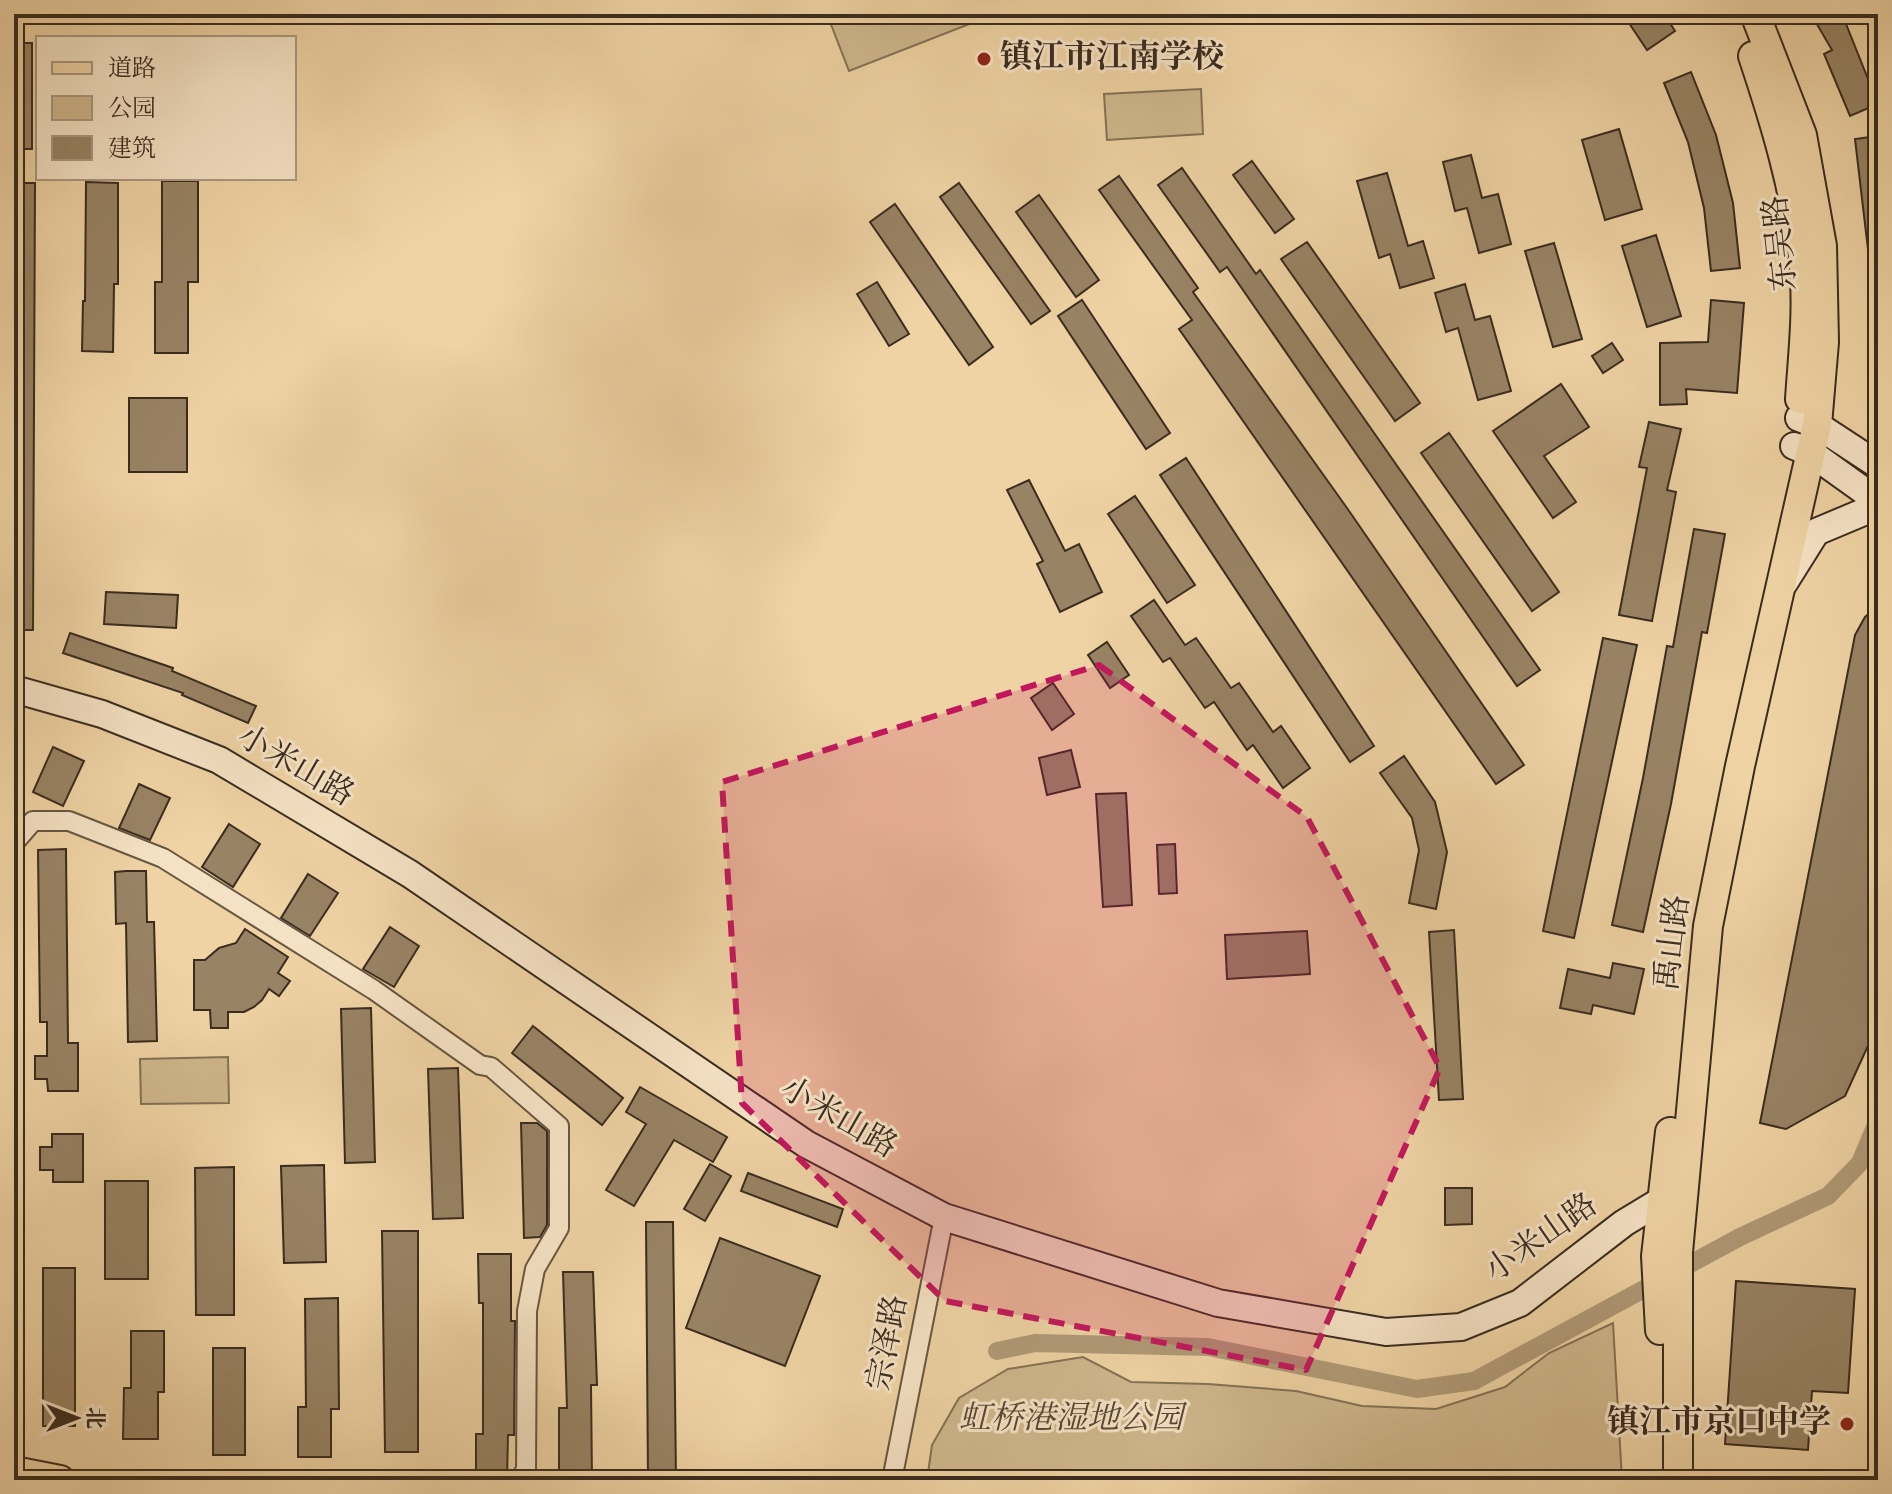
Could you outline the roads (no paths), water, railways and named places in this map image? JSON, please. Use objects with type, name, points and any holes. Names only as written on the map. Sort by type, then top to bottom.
[{"type":"main road","name":"东吴路","points":[[1736,14],[1745,31],[1784,149],[1804,259],[1805,436]]},
{"type":"main road","name":"东吴路","points":[[1755,14],[1802,135],[1822,246],[1824,342],[1805,436]]},
{"type":"main road","name":"禹山路","points":[[1672,1198],[1708,926],[1780,590],[1805,436]]},
{"type":"main road","name":"禹山路","points":[[1678,1480],[1667,1254],[1698,894],[1714,804],[1805,436]]},
{"type":"main road","name":"禹山路","points":[[1662,1480],[1668,1321]]},
{"type":"main road","points":[[14,1471],[60,1480]]},
{"type":"street","points":[[1805,436],[1878,465]]},
{"type":"street","points":[[1805,436],[1878,501]]},
{"type":"street","points":[[1780,590],[1816,532],[1866,511],[1878,513]]},
{"type":"street","name":"小米山路","points":[[14,689],[102,714],[219,760],[410,874],[806,1144],[944,1217],[1218,1303],[1386,1332],[1461,1327],[1520,1303],[1624,1223],[1672,1198]]},
{"type":"street","points":[[14,843],[33,821],[69,821],[163,858],[374,990],[480,1065],[491,1067],[559,1126],[559,1228],[535,1269],[527,1311],[526,1470],[519,1480]]},
{"type":"street","name":"宗泽路","points":[[892,1480],[944,1217]]},
{"type":"waterway","points":[[997,1351],[1035,1343],[1208,1347],[1417,1389],[1474,1381],[1740,1237],[1828,1196],[1860,1163],[1878,1120]]},
{"type":"place","name":"镇江市江南学校","points":[[984,59]]},
{"type":"place","name":"镇江市京口中学","points":[[1847,1424]]},
{"type":"park label","name":"虹桥港湿地公园","points":[[1071,1420]]}]
